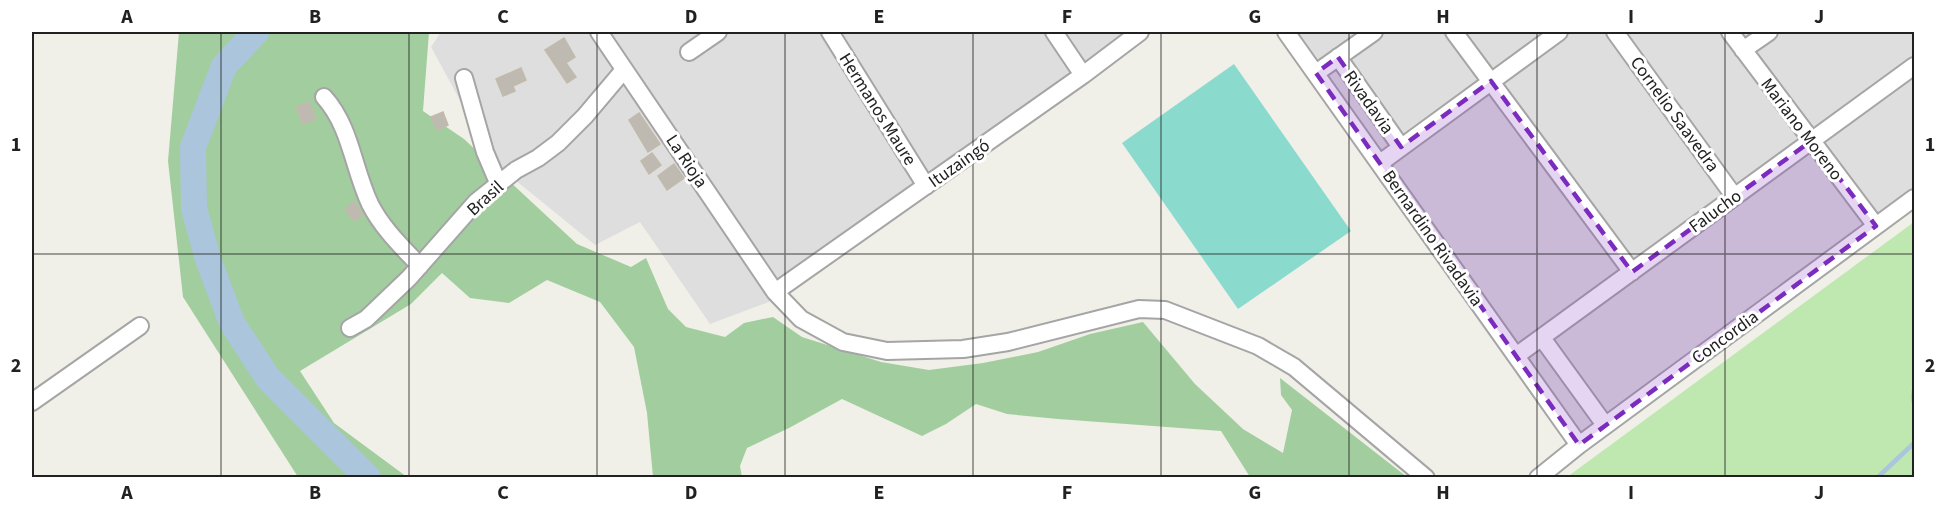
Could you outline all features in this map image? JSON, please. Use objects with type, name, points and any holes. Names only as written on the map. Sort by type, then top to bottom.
[{"type":"street","name":"La Rioja","points":[[599,32],[775,292],[801,319],[843,342],[888,351],[963,349],[1008,342],[1139,309],[1165,310],[1258,346],[1294,367],[1426,477]]},
{"type":"street","points":[[689,52],[718,32]]},
{"type":"street","name":"Hermanos Maure","points":[[830,32],[927,186]]},
{"type":"street","points":[[1054,32],[1083,75]]},
{"type":"street","name":"Ituzaingó","points":[[775,292],[1083,75],[1140,32]]},
{"type":"street","name":"Bernardino Rivadavia","points":[[1286,32],[1579,445]]},
{"type":"street","points":[[1316,73],[1374,32]]},
{"type":"street","points":[[1454,32],[1632,272]]},
{"type":"street","points":[[1380,163],[1559,32]]},
{"type":"street","name":"Cornelio Saavedra","points":[[1615,32],[1734,196]]},
{"type":"street","name":"Mariano Moreno","points":[[1730,32],[1876,226]]},
{"type":"street","points":[[1743,50],[1769,32]]},
{"type":"street","name":"Rivadavia","points":[[1338,57],[1401,147]]},
{"type":"street","name":"Falucho","points":[[1516,356],[1914,66]]},
{"type":"street","name":"Brasil","points":[[350,328],[366,319],[420,267],[476,202],[516,171],[558,143],[585,116],[624,70]]},
{"type":"street","points":[[464,78],[484,152],[499,185]]},
{"type":"street","points":[[324,97],[335,109],[348,135],[370,204],[382,223],[420,267]]},
{"type":"street","name":"Concordia","points":[[1538,477],[1605,425],[1914,198]]},
{"type":"street","points":[[32,402],[140,326]]},
{"type":"street","points":[[1542,338],[1605,425]]},
{"type":"highlighted area","points":[[1338,57],[1401,147],[1491,81],[1632,272],[1811,141],[1876,226],[1579,445],[1316,73]]},
{"type":"shaded area","points":[[441,32],[1152,32],[787,295],[710,324],[640,222],[595,245],[494,163],[431,47]]},
{"type":"shaded area","points":[[1295,32],[1914,32],[1914,204],[1589,445]]},
{"type":"shaded area","points":[[1234,64],[1351,231],[1238,309],[1122,143]]},
{"type":"green space","points":[[179,32],[429,32],[423,111],[464,139],[577,244],[631,267],[646,258],[668,309],[686,327],[725,337],[744,323],[773,317],[802,337],[881,362],[929,370],[983,363],[1038,352],[1090,334],[1143,322],[1195,384],[1243,429],[1283,453],[1292,410],[1281,395],[1280,378],[1407,477],[1250,477],[1221,431],[1007,414],[976,404],[946,424],[922,436],[842,399],[747,448],[740,466],[742,477],[653,477],[647,413],[634,347],[600,302],[547,280],[509,303],[470,298],[442,273],[411,304],[300,371],[334,423],[407,477],[298,477],[183,297],[168,161]]},
{"type":"green space","points":[[1914,222],[1914,477],[1567,477]]},
{"type":"building","points":[[564,38],[575,57],[566,63],[576,77],[567,83],[545,50]]},
{"type":"building","points":[[521,68],[526,80],[513,86],[515,91],[503,96],[496,79]]},
{"type":"building","points":[[309,102],[316,119],[303,124],[296,107]]},
{"type":"building","points":[[443,112],[448,125],[437,130],[431,117]]},
{"type":"building","points":[[639,113],[660,144],[648,152],[629,120]]},
{"type":"building","points":[[652,153],[661,165],[649,174],[641,161]]},
{"type":"building","points":[[674,164],[684,178],[667,190],[658,176]]},
{"type":"building","points":[[354,201],[363,214],[354,221],[345,209]]},
{"type":"waterway","points":[[256,32],[224,66],[193,147],[194,208],[208,259],[232,323],[268,378],[368,478]]},
{"type":"waterway","points":[[1914,390],[1914,403]]},
{"type":"waterway","points":[[1877,478],[1914,443]]}]
